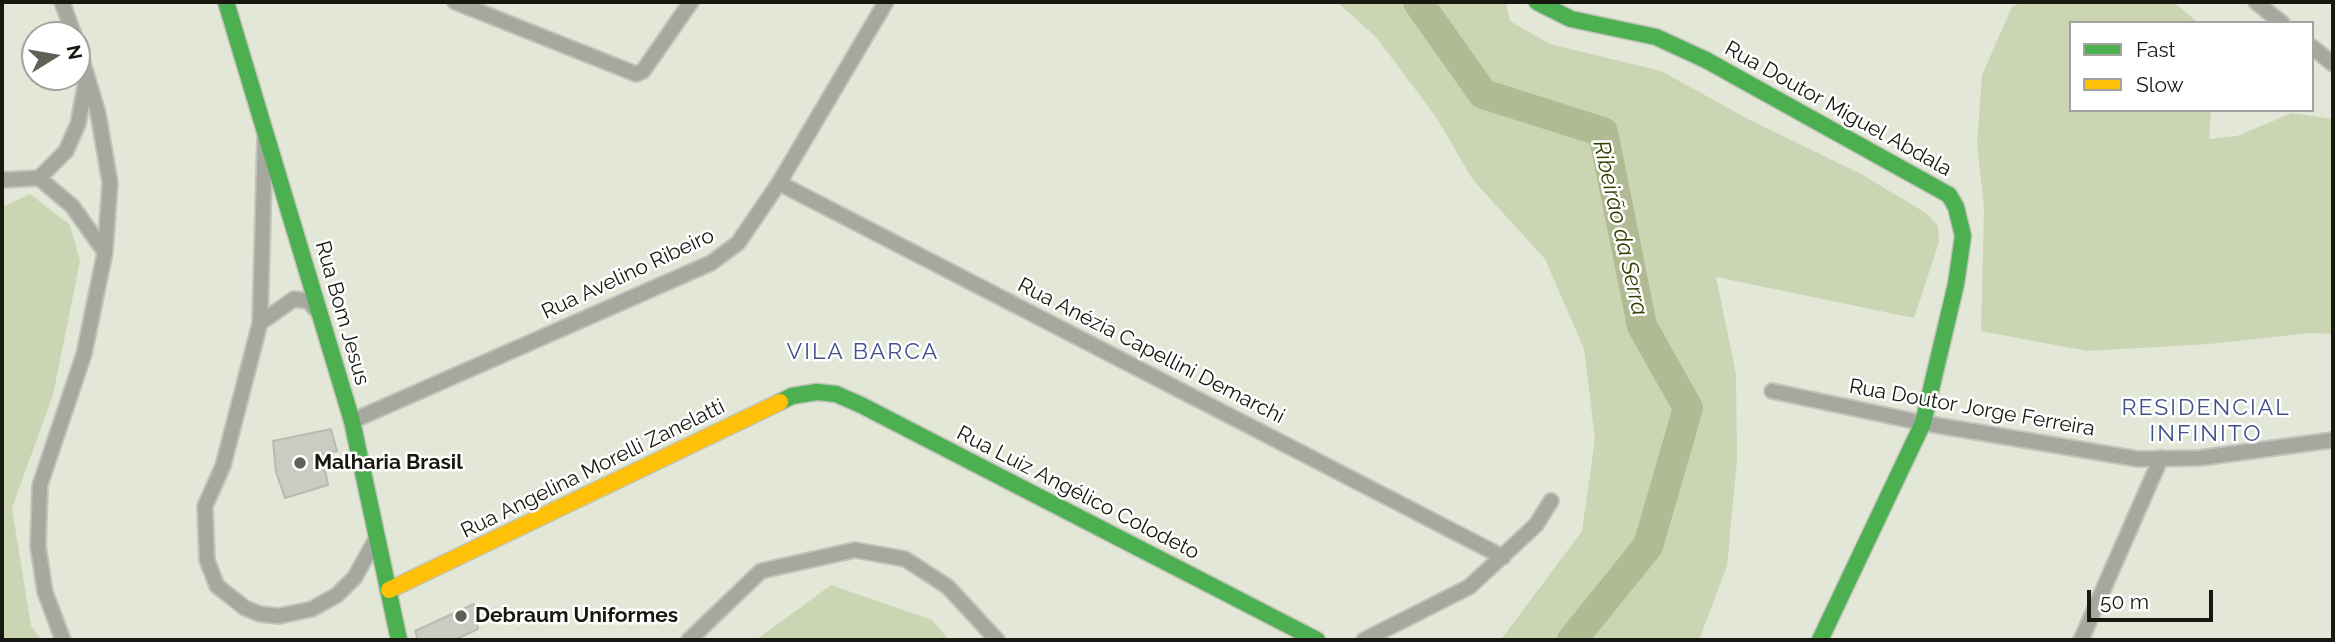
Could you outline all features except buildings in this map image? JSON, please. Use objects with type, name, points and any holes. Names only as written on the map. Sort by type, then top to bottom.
[{"type":"street","points":[[62,2],[69,21]]},
{"type":"street","name":"Rua Bom Jesus","points":[[226,2],[265,124],[352,421],[399,640]]},
{"type":"street","points":[[455,2],[630,73],[643,71],[691,2]]},
{"type":"street","name":"Rua Avelino Ribeiro","points":[[352,421],[710,262],[738,243],[779,183],[886,2]]},
{"type":"street","name":"Rua Doutor Miguel Abdala","points":[[1537,2],[1571,19],[1656,37],[1706,60],[1949,195],[1956,206],[1963,236],[1956,284],[1923,423],[1820,640]]},
{"type":"street","points":[[2256,2],[2280,21]]},
{"type":"street","points":[[2314,49],[2333,64]]},
{"type":"street","points":[[3,182],[39,178],[66,150],[78,124],[84,91]]},
{"type":"street","points":[[63,640],[45,592],[38,546],[40,485],[52,441],[84,354],[105,252],[110,183],[91,91]]},
{"type":"street","points":[[265,124],[260,323],[223,466],[205,506],[207,560],[217,586],[245,608],[260,614],[279,616],[312,609],[337,595],[355,576],[377,537]]},
{"type":"street","points":[[39,178],[72,206],[105,252]]},
{"type":"street","name":"Rua Anézia Capellini Demarchi","points":[[779,183],[1503,557]]},
{"type":"street","points":[[260,323],[294,299],[307,301],[319,313]]},
{"type":"street","name":"Rua Doutor Jorge Ferreira","points":[[1772,391],[1923,423],[2138,458],[2200,458],[2333,440]]},
{"type":"street","name":"Rua Angelina Morelli Zanelatti","points":[[389,590],[792,396],[817,392]]},
{"type":"street","name":"Rua Luiz Angélico Colodeto","points":[[817,392],[835,394],[862,405],[1317,640]]},
{"type":"street","points":[[2081,640],[2161,458]]},
{"type":"street","points":[[1363,640],[1469,587],[1536,525],[1551,501]]},
{"type":"street","points":[[689,640],[761,571],[855,550],[905,559],[948,587],[997,640]]},
{"type":"green space","points":[[1337,2],[1506,2],[1510,21],[1550,44],[1661,71],[1750,120],[1861,174],[1926,213],[1938,226],[1939,242],[1914,318],[1716,277],[1736,374],[1737,460],[1727,566],[1699,640],[1497,640],[1503,637],[1582,531],[1595,439],[1584,349],[1545,259],[1473,180],[1436,117],[1376,37]]},
{"type":"green space","points":[[2021,2],[2173,2],[2197,21],[2069,21],[2069,112],[2211,112],[2209,139],[2237,136],[2292,113],[2333,119],[2333,334],[2310,333],[2209,344],[2087,351],[1981,331],[1984,208],[1977,144],[1982,75],[2012,7]]},
{"type":"green space","points":[[30,194],[70,225],[80,261],[53,395],[12,508],[31,626],[42,640],[2,640],[2,207]]},
{"type":"green space","points":[[831,585],[932,620],[949,640],[756,640]]},
{"type":"waterway","name":"Ribeirão da Serra","points":[[1418,2],[1483,94],[1603,132],[1642,326],[1688,408],[1648,546],[1572,640]]},
{"type":"traffic: fast","points":[[226,2],[352,421],[399,640]]},
{"type":"traffic: fast","points":[[1537,2],[1571,19],[1656,37],[1706,60],[1949,195],[1956,207],[1963,236],[1956,284],[1923,423],[1820,640]]},
{"type":"traffic: fast","points":[[780,402],[792,396],[817,392],[836,394],[861,405],[1317,640]]},
{"type":"traffic: slow","points":[[389,590],[780,402]]},
{"type":"place","name":"Malharia Brasil","points":[[300,463]]},
{"type":"place","name":"Debraum Uniformes","points":[[461,616]]},
{"type":"district","name":"VILA BARCA","points":[[863,352]]},
{"type":"district","name":"RESIDENCIAL INFINITO","points":[[2206,421]]}]
